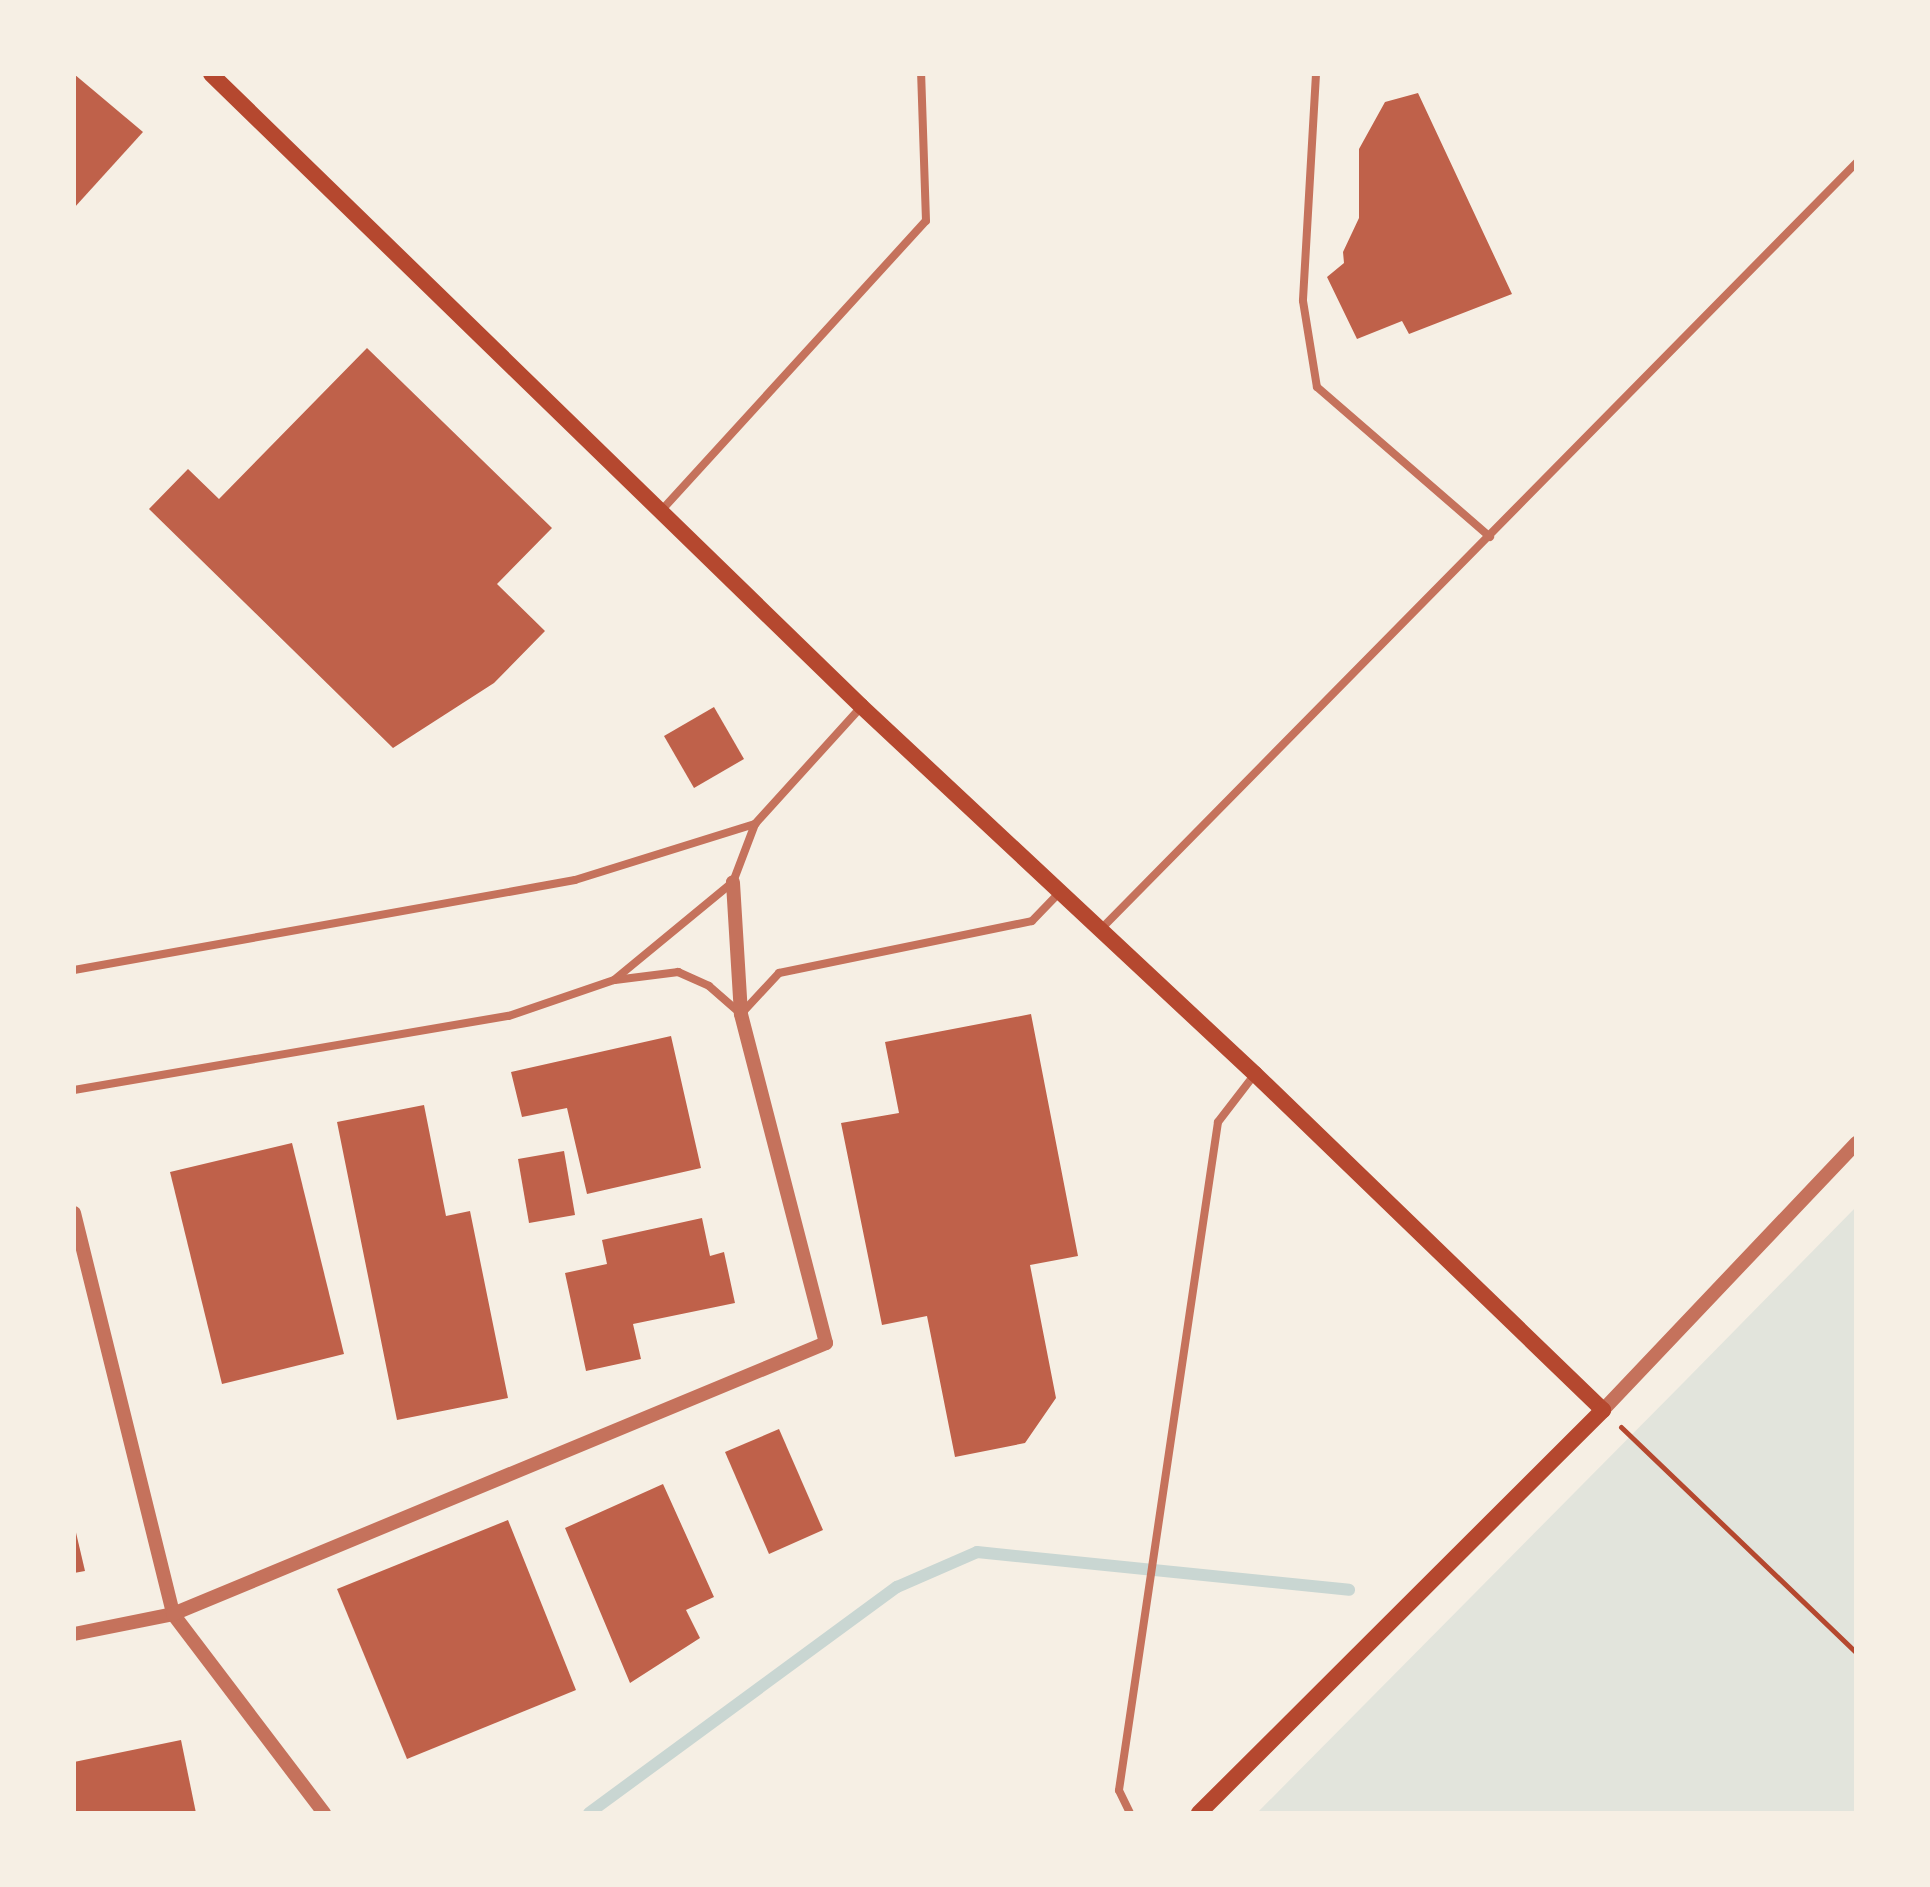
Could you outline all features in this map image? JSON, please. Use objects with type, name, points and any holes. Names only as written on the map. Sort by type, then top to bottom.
[{"type":"main road","points":[[211,74],[861,706],[1255,1074],[1603,1410],[1199,1813]]},
{"type":"street","points":[[660,512],[926,221],[921,74]]},
{"type":"street","points":[[1316,74],[1303,301],[1317,387],[1490,537]]},
{"type":"street","points":[[1101,929],[1856,163]]},
{"type":"street","points":[[74,1634],[173,1614],[826,1343],[741,1014],[733,882],[755,824],[861,706]]},
{"type":"street","points":[[74,970],[575,880],[755,824]]},
{"type":"street","points":[[614,980],[733,882]]},
{"type":"street","points":[[741,1014],[779,973],[1032,921],[1061,891]]},
{"type":"street","points":[[74,1090],[509,1016],[614,980],[678,972],[709,986],[741,1014]]},
{"type":"street","points":[[1130,1813],[1119,1790],[1218,1122],[1255,1074]]},
{"type":"street","points":[[1603,1410],[1856,1143]]},
{"type":"street","points":[[74,1213],[173,1614],[324,1813]]},
{"type":"path","points":[[1603,1410],[1856,1652]]},
{"type":"shaded area","points":[[1856,1207],[1856,1813],[1257,1813],[1684,1382]]},
{"type":"building","points":[[74,74],[143,132],[74,208]]},
{"type":"building","points":[[1418,93],[1512,294],[1409,334],[1402,321],[1357,339],[1327,277],[1344,263],[1343,252],[1359,218],[1359,149],[1385,102]]},
{"type":"building","points":[[367,348],[552,528],[497,584],[545,631],[494,683],[393,748],[149,509],[188,469],[219,499]]},
{"type":"building","points":[[714,707],[744,759],[694,788],[664,736]]},
{"type":"building","points":[[1031,1014],[1078,1256],[1030,1265],[1056,1398],[1025,1443],[955,1457],[927,1316],[882,1325],[841,1123],[899,1113],[885,1042]]},
{"type":"building","points":[[671,1036],[701,1168],[587,1194],[567,1108],[522,1117],[511,1072]]},
{"type":"building","points":[[424,1105],[446,1216],[470,1211],[508,1398],[397,1420],[337,1122]]},
{"type":"building","points":[[292,1143],[344,1354],[222,1384],[170,1172]]},
{"type":"building","points":[[564,1151],[575,1215],[529,1223],[518,1159]]},
{"type":"building","points":[[702,1218],[710,1256],[724,1252],[735,1303],[633,1324],[641,1359],[586,1371],[565,1273],[607,1264],[602,1240]]},
{"type":"building","points":[[779,1429],[823,1530],[769,1554],[725,1452]]},
{"type":"building","points":[[663,1484],[714,1597],[686,1610],[700,1638],[630,1683],[565,1528]]},
{"type":"building","points":[[508,1520],[576,1690],[407,1759],[337,1589]]},
{"type":"building","points":[[74,1524],[85,1571],[74,1573]]},
{"type":"building","points":[[181,1740],[196,1813],[74,1813],[74,1762]]},
{"type":"waterway","points":[[589,1813],[897,1587],[977,1552],[1349,1590]]}]
